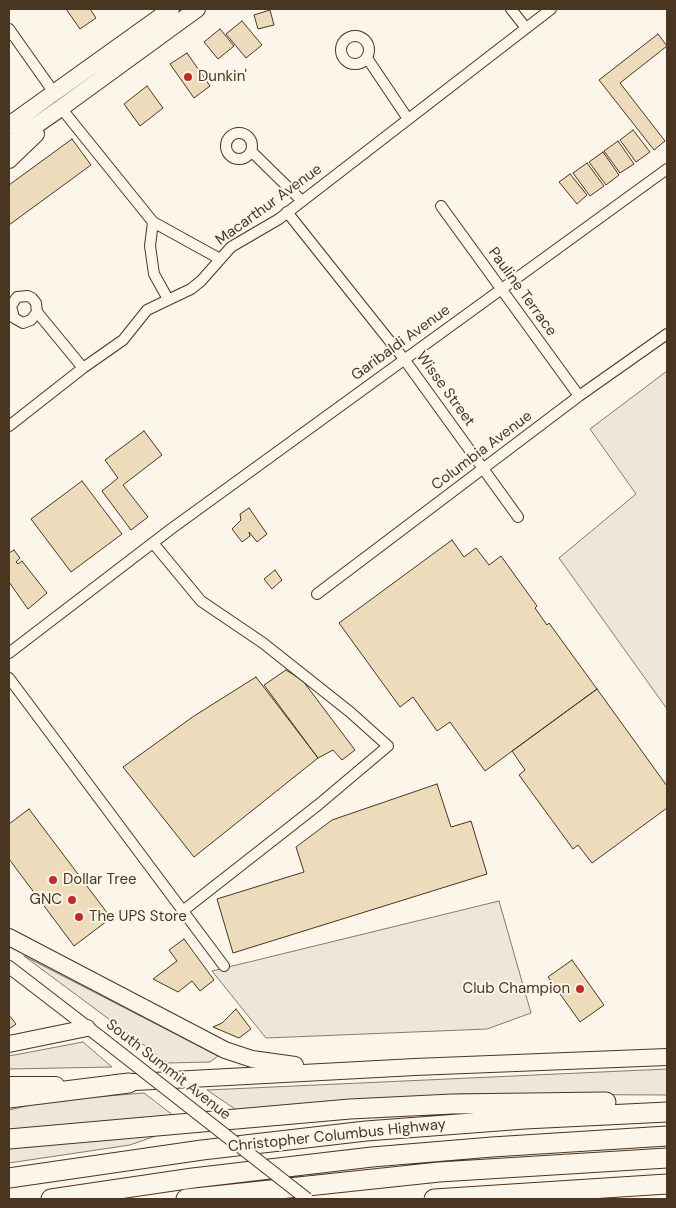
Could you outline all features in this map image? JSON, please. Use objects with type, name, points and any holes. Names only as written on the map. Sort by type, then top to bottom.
[{"type":"highway","points":[[9,144],[58,101],[172,9]]},
{"type":"highway","points":[[9,125],[58,101],[197,9]]},
{"type":"highway","points":[[9,160],[58,101]]},
{"type":"highway","points":[[9,937],[171,1023],[239,1056],[308,1067],[415,1067]]},
{"type":"highway","points":[[9,1044],[94,1033]]},
{"type":"highway","points":[[9,1085],[129,1083],[415,1067],[667,1057]]},
{"type":"highway","points":[[9,1098],[129,1083]]},
{"type":"highway","points":[[9,1139],[350,1109],[452,1104],[667,1101]]},
{"type":"highway","name":"Christopher Columbus Highway","points":[[9,1178],[202,1150],[357,1132],[486,1121],[667,1112]]},
{"type":"highway","name":"Christopher Columbus Highway","points":[[51,1199],[201,1177],[364,1158],[502,1146],[667,1136]]},
{"type":"highway","points":[[186,1199],[439,1172],[667,1158]]},
{"type":"highway","points":[[434,1199],[667,1184]]},
{"type":"street","points":[[511,9],[526,28]]},
{"type":"street","name":"Macarthur Avenue","points":[[9,426],[83,368],[123,340],[147,310],[191,289],[201,281],[231,247],[288,212],[551,9]]},
{"type":"street","points":[[9,29],[58,101],[152,222],[220,259]]},
{"type":"street","points":[[367,58],[408,120]]},
{"type":"street","points":[[251,151],[302,201]]},
{"type":"street","name":"Garibaldi Avenue","points":[[9,653],[153,543],[667,169]]},
{"type":"street","name":"Pauline Terrace","points":[[441,206],[579,396]]},
{"type":"street","name":"Wisse Street","points":[[288,212],[404,359],[518,517]]},
{"type":"street","points":[[152,222],[150,246],[154,274],[168,299]]},
{"type":"street","points":[[37,312],[83,368]]},
{"type":"street","name":"Columbia Avenue","points":[[317,594],[579,396],[667,334]]},
{"type":"street","points":[[153,543],[201,601],[264,643],[350,712],[388,746],[318,805],[184,910]]},
{"type":"street","points":[[9,678],[224,966]]},
{"type":"street","name":"South Summit Avenue","points":[[9,967],[307,1199]]},
{"type":"shaded area","points":[[667,371],[667,709],[559,558],[636,494],[590,429]]},
{"type":"shaded area","points":[[499,901],[531,1013],[487,1029],[266,1038],[212,971]]},
{"type":"shaded area","points":[[24,956],[218,1056],[210,1062],[168,1063]]},
{"type":"shaded area","points":[[83,1042],[112,1067],[9,1069],[9,1056]]},
{"type":"shaded area","points":[[667,1069],[667,1095],[462,1094],[238,1111],[207,1090]]},
{"type":"shaded area","points":[[144,1093],[174,1116],[9,1131],[9,1110],[48,1101]]},
{"type":"shaded area","points":[[164,1133],[130,1145],[9,1163],[9,1147]]},
{"type":"building","points":[[66,9],[90,9],[96,18],[80,29]]},
{"type":"building","points":[[270,10],[274,25],[258,29],[254,15]]},
{"type":"building","points":[[242,21],[262,45],[246,58],[226,34]]},
{"type":"building","points":[[220,29],[234,46],[218,59],[204,42]]},
{"type":"building","points":[[658,34],[667,46],[620,83],[665,141],[654,150],[599,80]]},
{"type":"building","points":[[187,53],[210,86],[194,98],[170,64]]},
{"type":"building","points":[[147,86],[163,108],[140,126],[124,104]]},
{"type":"building","points":[[633,130],[650,152],[636,162],[620,140]]},
{"type":"building","points":[[72,139],[91,165],[9,225],[9,185]]},
{"type":"building","points":[[618,141],[634,164],[620,173],[604,151]]},
{"type":"building","points":[[603,152],[619,175],[606,185],[589,162]]},
{"type":"building","points":[[587,163],[604,186],[590,196],[573,173]]},
{"type":"building","points":[[570,174],[587,195],[577,204],[559,182]]},
{"type":"building","points":[[144,431],[162,455],[123,485],[148,517],[131,530],[102,491],[118,478],[105,460]]},
{"type":"building","points":[[82,481],[122,534],[71,572],[31,519]]},
{"type":"building","points":[[249,508],[267,534],[257,542],[249,532],[250,536],[242,542],[232,529],[241,520],[240,514]]},
{"type":"building","points":[[452,540],[464,557],[476,548],[489,565],[501,556],[537,606],[535,608],[547,625],[549,623],[597,689],[485,771],[450,722],[437,731],[413,697],[400,707],[339,623]]},
{"type":"building","points":[[14,550],[20,558],[16,562],[18,564],[22,561],[47,593],[28,609],[9,582],[9,553]]},
{"type":"building","points":[[275,570],[282,580],[272,589],[264,579]]},
{"type":"building","points":[[286,670],[303,681],[355,750],[342,760],[333,750],[318,758],[264,685]]},
{"type":"building","points":[[256,677],[318,758],[194,857],[123,767],[194,716]]},
{"type":"building","points":[[597,689],[667,786],[667,808],[592,863],[578,845],[573,849],[519,775],[525,770],[512,751]]},
{"type":"building","points":[[437,784],[451,827],[471,821],[487,874],[233,953],[217,899],[304,872],[296,847],[332,820]]},
{"type":"building","points":[[29,809],[111,918],[74,946],[9,859],[9,824]]},
{"type":"building","points":[[184,939],[214,980],[200,991],[192,981],[178,992],[153,979],[177,961],[169,950]]},
{"type":"building","points":[[572,960],[604,1005],[580,1022],[548,977]]},
{"type":"building","points":[[236,1009],[251,1029],[239,1038],[213,1027],[222,1023]]},
{"type":"building","points":[[9,1015],[16,1024],[9,1029]]},
{"type":"place","name":"Dunkin'","points":[[188,77]]},
{"type":"place","name":"Dollar Tree","points":[[53,880]]},
{"type":"place","name":"GNC","points":[[72,900]]},
{"type":"place","name":"The UPS Store","points":[[79,917]]},
{"type":"place","name":"Club Champion","points":[[580,989]]}]
